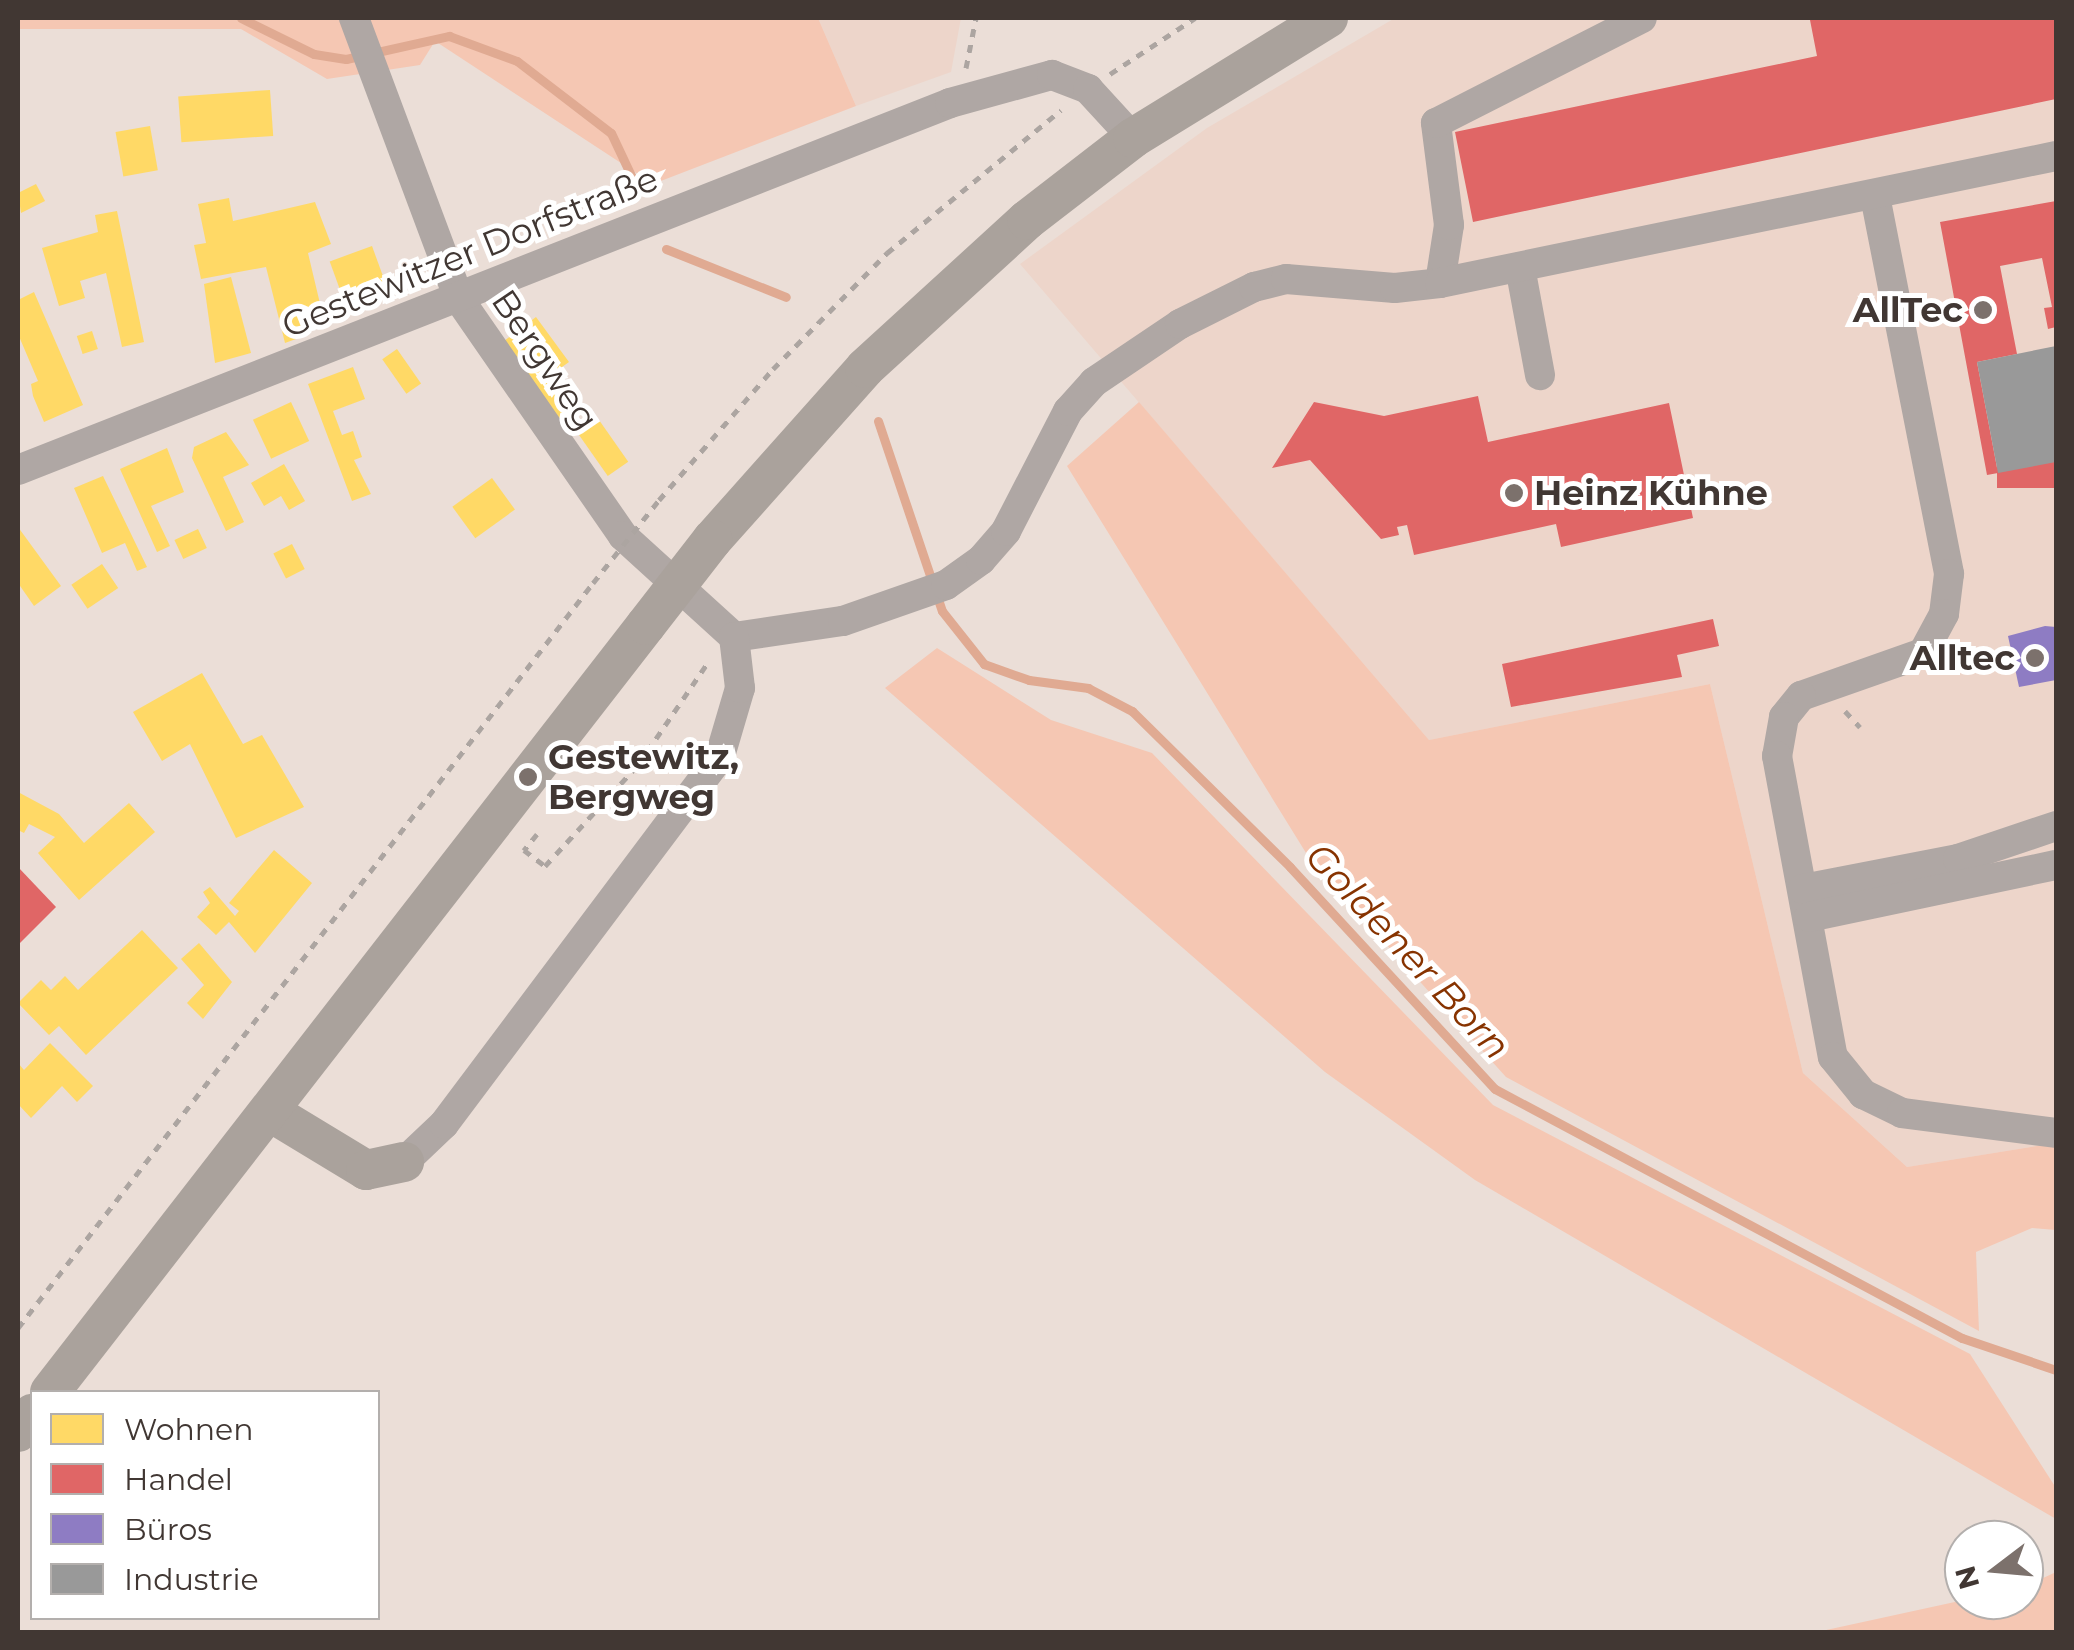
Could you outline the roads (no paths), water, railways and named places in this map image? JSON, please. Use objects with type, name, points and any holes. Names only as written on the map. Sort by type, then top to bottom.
[{"type":"main road","points":[[52,1390],[272,1112],[712,540],[865,368],[1027,220],[1132,138],[1328,18]]},
{"type":"main road","points":[[272,1112],[366,1170],[404,1162]]},
{"type":"street","points":[[1440,283],[1448,225],[1436,123],[1642,18]]},
{"type":"street","name":"Bergweg","points":[[364,42],[459,299],[626,543],[724,646]]},
{"type":"street","name":"Gestewitzer Dorfstraße","points":[[18,470],[459,299],[805,155],[950,103],[1052,75],[1088,89],[1132,138]]},
{"type":"street","points":[[404,1162],[444,1124],[720,756],[740,688],[724,646],[843,621],[933,591],[981,560],[1006,530],[1068,411],[1094,382],[1180,324],[1286,279],[1395,288],[1440,283],[2056,156]]},
{"type":"street","points":[[1875,196],[1949,574],[1944,614],[1923,653],[1801,696],[1784,718],[1776,756],[1833,1057],[1862,1094],[1902,1112],[2056,1133]]},
{"type":"street","points":[[1520,267],[1540,375]]},
{"type":"street","points":[[1806,903],[2056,826]]},
{"type":"street","points":[[1806,903],[2056,864]]},
{"type":"waterway","name":"Goldener Born","points":[[241,18],[314,54],[346,59],[449,36],[517,61],[611,133],[635,184]]},
{"type":"waterway","name":"Goldener Born","points":[[666,249],[786,297]]},
{"type":"waterway","name":"Goldener Born","points":[[878,421],[942,611],[984,664],[1029,680],[1088,688],[1132,711],[1290,867],[1495,1089],[1962,1338],[2056,1370]]},
{"type":"place","name":"AllTec","points":[[1983,310]]},
{"type":"place","name":"Heinz Kühne","points":[[1514,493]]},
{"type":"place","name":"Alltec","points":[[2035,658]]},
{"type":"place","name":"Gestewitz, Bergweg","points":[[528,777]]}]
